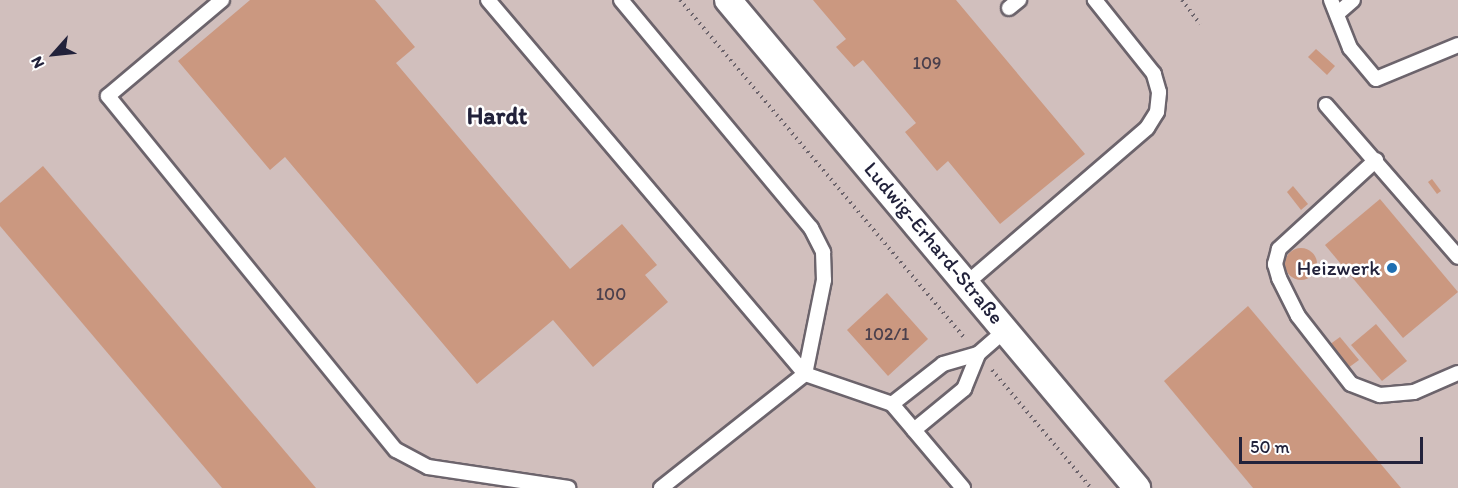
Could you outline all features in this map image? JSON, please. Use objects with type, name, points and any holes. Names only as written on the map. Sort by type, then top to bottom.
[{"type":"street","name":"Ludwig-Erhard-Straße","points":[[728,0],[968,282],[1137,488]]},
{"type":"lane","points":[[222,0],[108,96],[396,450],[428,467],[568,488]]},
{"type":"lane","points":[[488,0],[805,374],[892,404],[963,488]]},
{"type":"lane","points":[[621,0],[811,228],[823,252],[824,280],[805,374],[661,488]]},
{"type":"lane","points":[[968,282],[1147,128],[1157,111],[1159,92],[1154,74],[1095,0]]},
{"type":"lane","points":[[1331,0],[1350,48],[1376,80],[1458,45]]},
{"type":"lane","points":[[1337,14],[1353,0]]},
{"type":"lane","points":[[1326,105],[1458,256]]},
{"type":"lane","points":[[1376,160],[1280,249],[1275,264],[1279,278],[1298,316],[1351,384],[1380,395],[1414,392],[1458,374]]},
{"type":"lane","points":[[892,404],[943,364],[978,354],[1007,329]]},
{"type":"lane","points":[[914,430],[964,389],[978,354]]},
{"type":"path","points":[[680,0],[1090,488]]},
{"type":"path","points":[[1182,0],[1200,24]]},
{"type":"shaded area","points":[[0,0],[1458,0],[1458,488],[0,488]]},
{"type":"building","points":[[250,0],[375,0],[415,47],[396,63],[570,269],[622,224],[657,265],[645,275],[668,302],[593,367],[553,320],[477,384],[285,157],[270,170],[178,61]]},
{"type":"building","points":[[813,0],[956,0],[1085,154],[1000,224],[948,161],[937,171],[905,132],[916,123],[863,60],[854,67],[836,47],[846,39]]},
{"type":"building","points":[[1316,49],[1335,66],[1327,75],[1308,57]]},
{"type":"building","points":[[43,166],[316,488],[222,488],[0,226],[0,203]]},
{"type":"building","points":[[1432,179],[1441,191],[1437,194],[1428,182]]},
{"type":"building","points":[[1293,186],[1308,204],[1301,210],[1287,192]]},
{"type":"building","name":"Heizwerk","points":[[1380,199],[1458,292],[1403,338],[1325,245]]},
{"type":"building","points":[[1301,248],[1313,252],[1317,264],[1313,276],[1301,280],[1289,276],[1285,264],[1289,252]]},
{"type":"building","points":[[887,293],[928,339],[888,376],[847,330]]},
{"type":"building","points":[[1248,306],[1401,488],[1253,488],[1164,381]]},
{"type":"building","points":[[1376,324],[1407,361],[1382,381],[1351,345]]},
{"type":"building","points":[[1340,337],[1359,360],[1348,368],[1329,345]]},
{"type":"place","name":"Heizwerk","points":[[1392,268]]},
{"type":"district","name":"Hardt","points":[[497,116]]}]
